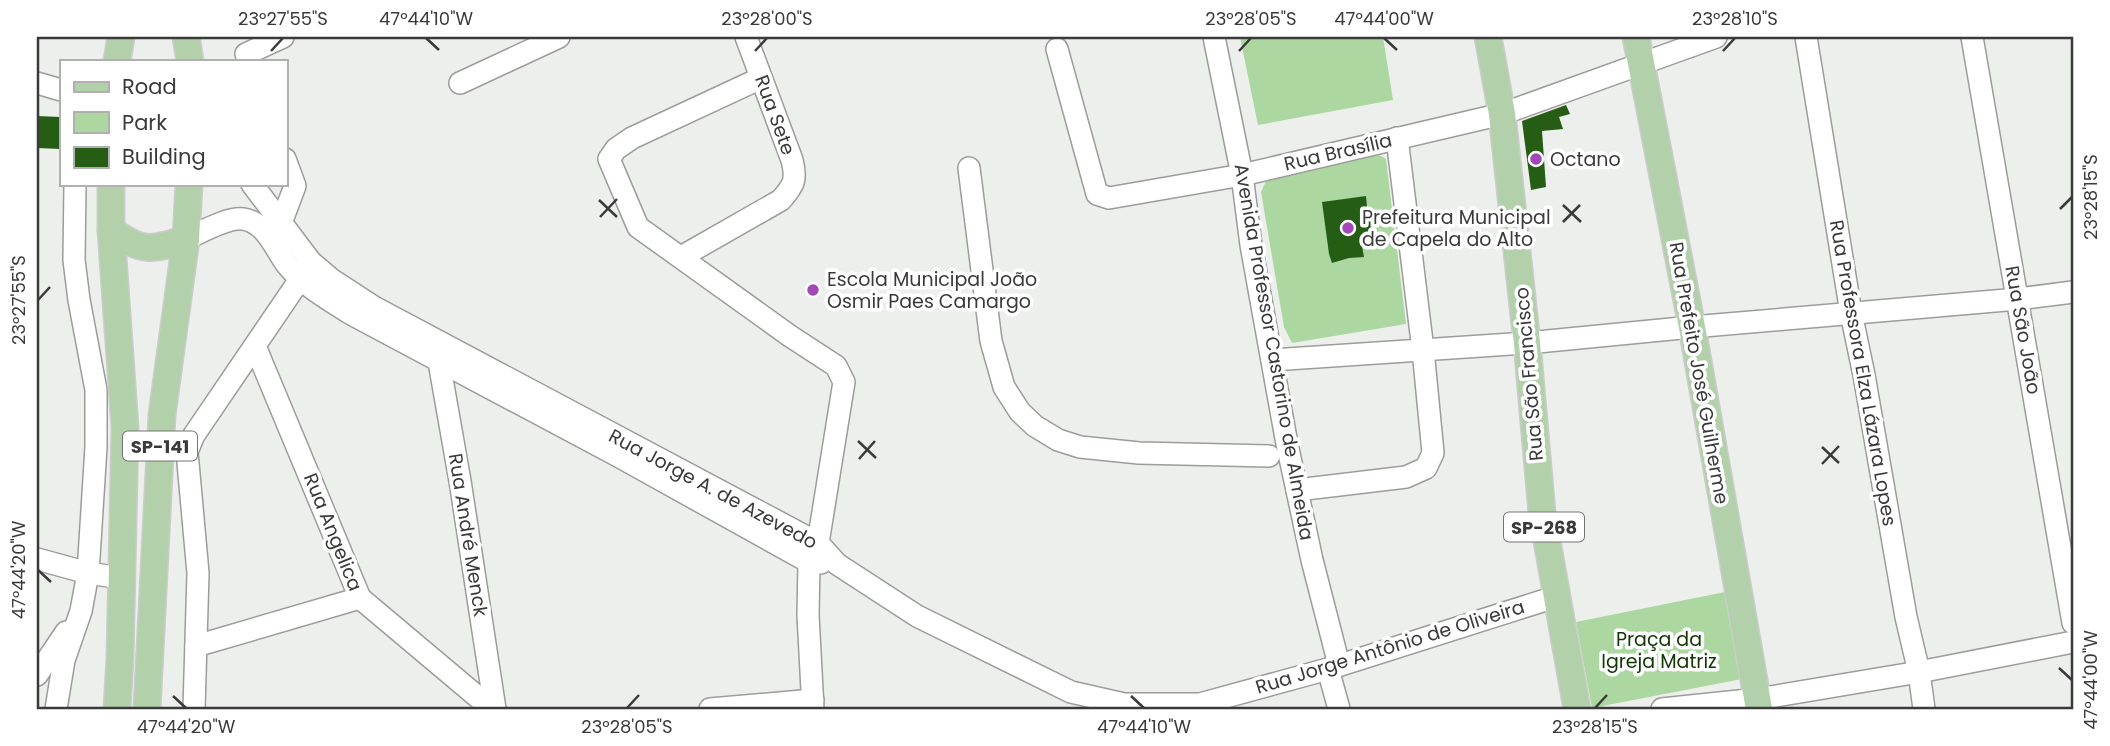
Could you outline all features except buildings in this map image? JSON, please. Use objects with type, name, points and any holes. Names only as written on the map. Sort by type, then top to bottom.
[{"type":"main road","points":[[117,60],[121,37]]},
{"type":"main road","points":[[186,37],[190,60]]},
{"type":"main road","name":"Rua São Francisco","points":[[1488,37],[1502,114],[1542,513],[1577,709]]},
{"type":"main road","name":"Rua Prefeito José Guilherme","points":[[1636,37],[1692,327],[1758,704]]},
{"type":"main road","name":"SP-141","points":[[111,186],[111,230],[125,428],[117,709]]},
{"type":"main road","name":"SP-141","points":[[147,709],[159,452],[186,239],[189,186]]},
{"type":"main road","points":[[111,230],[133,245],[149,248],[186,239]]},
{"type":"street","points":[[246,51],[283,37]]},
{"type":"street","points":[[460,83],[559,37]]},
{"type":"street","name":"Rua Sete","points":[[681,257],[781,200],[791,188],[796,176],[746,37]]},
{"type":"street","name":"Avenida Professor Castorino de Almeida","points":[[1214,37],[1242,175],[1251,245],[1339,709]]},
{"type":"street","name":"Rua Brasília","points":[[1057,49],[1097,194],[1109,198],[1242,175],[1502,114],[1716,37]]},
{"type":"street","name":"Rua Professora Elza Lázara Lopes","points":[[1806,37],[1851,313],[1924,709]]},
{"type":"street","name":"Rua São João","points":[[1972,37],[2073,623]]},
{"type":"street","points":[[710,709],[813,705],[808,615],[809,562],[818,543],[844,382],[836,366],[638,227],[609,159],[616,149],[632,138],[761,78]]},
{"type":"street","points":[[37,83],[60,90]]},
{"type":"street","points":[[1297,490],[1406,477],[1426,468],[1433,453],[1397,138]]},
{"type":"street","points":[[281,223],[295,186],[287,164]]},
{"type":"street","points":[[969,168],[992,341],[1004,387],[1020,412],[1035,426],[1058,440],[1080,447],[1139,453],[1269,456]]},
{"type":"street","points":[[57,709],[64,660],[81,611],[88,573],[96,447],[96,390],[74,260],[75,186]]},
{"type":"street","points":[[254,186],[281,223],[300,264]]},
{"type":"street","points":[[186,239],[216,226],[244,219],[257,224],[300,264]]},
{"type":"street","points":[[194,709],[198,573],[187,452],[194,435],[255,346],[300,264]]},
{"type":"street","name":"Rua Jorge A. de Azevedo","points":[[300,264],[320,294],[353,315],[442,354],[818,543],[837,565]]},
{"type":"street","points":[[1272,360],[1527,343],[2073,292]]},
{"type":"street","name":"Rua Angelica","points":[[255,346],[360,598],[493,709]]},
{"type":"street","name":"Rua Jorge A. de Azevedo","points":[[442,354],[809,562],[837,565]]},
{"type":"street","name":"Rua André Menck","points":[[442,354],[493,709]]},
{"type":"street","points":[[159,452],[187,452]]},
{"type":"street","points":[[37,559],[88,573],[121,578]]},
{"type":"street","name":"Rua Jorge Antônio de Oliveira","points":[[837,565],[917,616],[1071,692],[1124,704],[1201,706],[1558,596]]},
{"type":"street","points":[[196,646],[360,598]]},
{"type":"street","points":[[37,675],[81,611]]},
{"type":"street","points":[[1662,709],[1758,704],[2073,642]]},
{"type":"green space","points":[[1240,37],[1383,37],[1393,100],[1258,125]]},
{"type":"green space","points":[[1379,155],[1386,159],[1406,324],[1292,343],[1284,327],[1261,192],[1268,177]]},
{"type":"green space","name":"Praça da Igreja Matriz","points":[[1725,592],[1742,679],[1592,708],[1576,622]]},
{"type":"place","name":"Octano","points":[[1536,159]]},
{"type":"place","name":"Prefeitura Municipal de Capela do Alto","points":[[1348,228]]},
{"type":"place","name":"Escola Municipal João Osmir Paes Camargo","points":[[813,290]]}]
